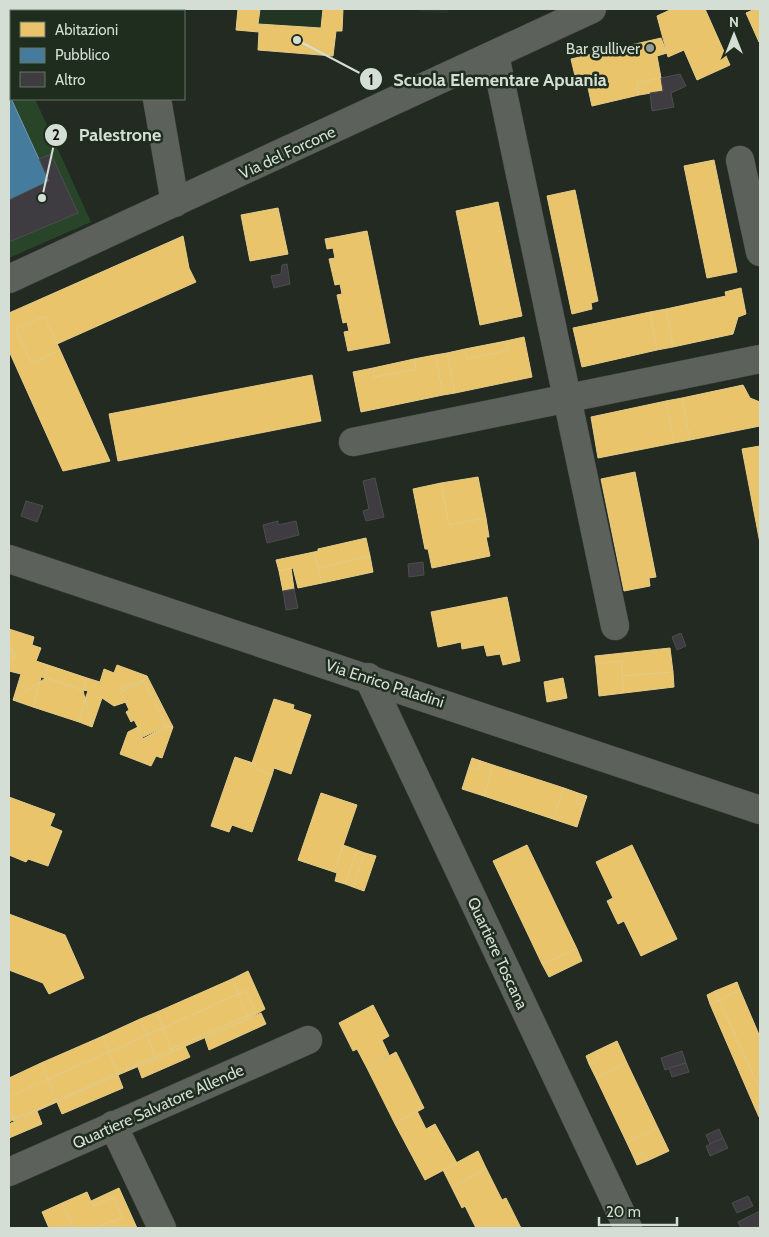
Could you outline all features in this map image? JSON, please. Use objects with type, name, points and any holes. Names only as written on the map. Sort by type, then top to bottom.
[{"type":"street","name":"Via del Forcone","points":[[9,279],[495,55],[562,16],[592,9]]},
{"type":"street","points":[[495,55],[615,626]]},
{"type":"street","points":[[157,100],[175,203]]},
{"type":"street","points":[[740,160],[760,252]]},
{"type":"street","points":[[352,442],[760,359]]},
{"type":"street","name":"Via Enrico Paladini","points":[[9,560],[368,677],[760,810]]},
{"type":"street","name":"Quartiere Toscana","points":[[368,677],[628,1228]]},
{"type":"street","name":"Quartiere Salvatore Allende","points":[[9,1172],[308,1040]]},
{"type":"street","points":[[114,1125],[162,1228]]},
{"type":"shaded area","points":[[239,9],[342,9],[340,30],[238,29]]},
{"type":"shaded area","points":[[419,9],[448,9],[448,13],[419,12]]},
{"type":"shaded area","points":[[9,40],[10,100],[35,100],[91,222],[9,258]]},
{"type":"building: Abitazioni","points":[[238,9],[260,9],[258,24],[321,28],[323,9],[343,9],[342,31],[336,31],[333,56],[258,50],[259,32],[236,30]]},
{"type":"building: Abitazioni","points":[[672,9],[705,9],[730,65],[697,80],[684,50],[668,57],[657,16]]},
{"type":"building: Abitazioni","points":[[760,9],[759,42],[746,13]]},
{"type":"building: Abitazioni","points":[[661,38],[667,53],[657,56],[661,78],[637,83],[639,95],[592,106],[585,74],[575,76],[571,59]]},
{"type":"building: Abitazioni","points":[[661,78],[663,91],[639,95],[637,83]]},
{"type":"building: Abitazioni","points":[[714,160],[737,272],[707,278],[684,166]]},
{"type":"building: Abitazioni","points":[[575,190],[598,301],[591,303],[592,309],[572,314],[547,196]]},
{"type":"building: Abitazioni","points":[[498,202],[522,316],[480,325],[456,211]]},
{"type":"building: Abitazioni","points":[[278,208],[288,254],[250,261],[241,215]]},
{"type":"building: Abitazioni","points":[[367,231],[390,343],[348,351],[344,332],[349,331],[347,322],[343,323],[337,295],[342,294],[340,284],[335,285],[329,259],[335,258],[333,248],[327,249],[325,239]]},
{"type":"building: Abitazioni","points":[[183,236],[189,268],[196,282],[57,344],[44,316],[16,329],[31,363],[60,350],[110,461],[63,471],[9,351],[9,313]]},
{"type":"building: Abitazioni","points":[[741,288],[746,314],[738,317],[733,334],[673,347],[666,309],[726,296],[725,292]]},
{"type":"building: Abitazioni","points":[[666,309],[673,347],[657,350],[650,312]]},
{"type":"building: Abitazioni","points":[[650,312],[657,350],[582,367],[573,328]]},
{"type":"building: Abitazioni","points":[[44,316],[60,350],[31,363],[16,329]]},
{"type":"building: Abitazioni","points":[[524,337],[532,377],[455,393],[447,353],[465,349],[467,359],[508,350],[506,341]]},
{"type":"building: Abitazioni","points":[[506,341],[508,350],[467,359],[465,349]]},
{"type":"building: Abitazioni","points":[[447,353],[455,393],[443,395],[435,355]]},
{"type":"building: Abitazioni","points":[[435,355],[443,395],[361,412],[353,372],[373,368],[374,377],[416,369],[414,359]]},
{"type":"building: Abitazioni","points":[[414,359],[416,369],[374,377],[373,368]]},
{"type":"building: Abitazioni","points":[[312,375],[321,421],[118,461],[109,414]]},
{"type":"building: Abitazioni","points":[[743,385],[750,398],[760,402],[760,426],[690,440],[682,398]]},
{"type":"building: Abitazioni","points":[[682,398],[690,440],[674,443],[666,401]]},
{"type":"building: Abitazioni","points":[[666,401],[674,443],[598,458],[591,417]]},
{"type":"building: Abitazioni","points":[[760,446],[760,543],[742,449]]},
{"type":"building: Abitazioni","points":[[635,472],[656,577],[649,578],[650,586],[624,591],[601,479]]},
{"type":"building: Abitazioni","points":[[478,477],[486,518],[449,525],[441,483]]},
{"type":"building: Abitazioni","points":[[441,483],[449,525],[486,518],[489,537],[486,537],[490,556],[432,568],[428,549],[425,549],[413,489]]},
{"type":"building: Abitazioni","points":[[366,538],[370,556],[318,568],[314,552],[318,551],[318,549]]},
{"type":"building: Abitazioni","points":[[314,552],[322,583],[298,588],[293,568],[279,571],[276,560]]},
{"type":"building: Abitazioni","points":[[370,556],[373,572],[322,583],[318,568]]},
{"type":"building: Abitazioni","points":[[291,568],[294,589],[283,591],[279,571]]},
{"type":"building: Abitazioni","points":[[507,597],[520,661],[503,665],[500,654],[487,656],[484,645],[462,649],[461,642],[438,647],[431,612]]},
{"type":"building: Abitazioni","points":[[9,629],[34,637],[32,645],[41,648],[36,661],[48,665],[45,678],[41,677],[40,682],[13,700],[21,674],[9,671],[9,659],[15,656],[9,642]]},
{"type":"building: Abitazioni","points":[[9,642],[15,656],[14,657],[9,647]]},
{"type":"building: Abitazioni","points":[[9,647],[14,657],[9,659]]},
{"type":"building: Abitazioni","points":[[670,648],[673,672],[622,676],[621,661],[596,664],[595,656]]},
{"type":"building: Abitazioni","points":[[621,661],[624,693],[599,696],[596,664]]},
{"type":"building: Abitazioni","points":[[48,665],[87,678],[83,690],[45,678]]},
{"type":"building: Abitazioni","points":[[117,665],[147,676],[144,680],[119,689],[126,702],[114,706],[102,698],[92,727],[85,699],[88,691],[83,690],[87,678],[100,682],[104,669],[114,673]]},
{"type":"building: Abitazioni","points":[[673,672],[674,687],[624,693],[622,676]]},
{"type":"building: Abitazioni","points":[[147,676],[173,727],[167,727],[143,739],[166,726],[144,682],[121,692],[119,689],[144,680]]},
{"type":"building: Abitazioni","points":[[45,678],[83,690],[85,699],[79,722],[33,707],[40,682]]},
{"type":"building: Abitazioni","points":[[563,678],[567,698],[547,702],[544,682]]},
{"type":"building: Abitazioni","points":[[40,682],[33,707],[13,700]]},
{"type":"building: Abitazioni","points":[[144,682],[166,726],[143,737],[134,720],[131,722],[126,712],[129,710],[121,692]]},
{"type":"building: Abitazioni","points":[[85,699],[92,727],[79,722]]},
{"type":"building: Abitazioni","points":[[274,699],[294,705],[293,709],[311,715],[291,774],[274,768],[272,775],[255,769],[256,764],[252,763]]},
{"type":"building: Abitazioni","points":[[138,727],[143,739],[167,727],[173,727],[162,758],[156,756],[151,766],[120,754],[128,732]]},
{"type":"building: Abitazioni","points":[[235,757],[256,764],[255,769],[272,775],[252,832],[232,825],[229,832],[211,826]]},
{"type":"building: Abitazioni","points":[[472,758],[481,761],[478,770],[469,767]]},
{"type":"building: Abitazioni","points":[[481,761],[493,765],[484,796],[462,789],[469,767],[478,770]]},
{"type":"building: Abitazioni","points":[[493,765],[564,788],[553,819],[484,796]]},
{"type":"building: Abitazioni","points":[[564,788],[578,793],[576,803],[584,805],[577,827],[553,819]]},
{"type":"building: Abitazioni","points":[[321,793],[357,805],[334,872],[298,860]]},
{"type":"building: Abitazioni","points":[[578,793],[587,796],[584,805],[576,803]]},
{"type":"building: Abitazioni","points":[[9,797],[55,814],[50,826],[62,831],[48,866],[28,859],[26,862],[9,855]]},
{"type":"building: Abitazioni","points":[[343,845],[357,850],[345,884],[335,881],[337,873],[334,872]]},
{"type":"building: Abitazioni","points":[[527,845],[577,949],[542,964],[493,861]]},
{"type":"building: Abitazioni","points":[[632,845],[677,939],[641,956],[624,921],[618,924],[607,901],[613,898],[596,862]]},
{"type":"building: Abitazioni","points":[[357,850],[365,853],[353,887],[345,884]]},
{"type":"building: Abitazioni","points":[[365,853],[376,856],[364,891],[353,887]]},
{"type":"building: Abitazioni","points":[[9,914],[65,935],[84,978],[49,994],[43,983],[9,970]]},
{"type":"building: Abitazioni","points":[[577,949],[582,961],[549,977],[542,964]]},
{"type":"building: Abitazioni","points":[[248,971],[265,1009],[248,1019],[247,1016],[256,1012],[246,991],[238,994],[232,979]]},
{"type":"building: Abitazioni","points":[[232,979],[238,994],[163,1028],[157,1012]]},
{"type":"building: Abitazioni","points":[[737,982],[740,990],[719,1000],[715,991]]},
{"type":"building: Abitazioni","points":[[740,990],[760,1037],[760,1090],[719,1000]]},
{"type":"building: Abitazioni","points":[[246,991],[256,1012],[247,1016],[238,994]]},
{"type":"building: Abitazioni","points":[[715,991],[719,1000],[710,1004],[707,995]]},
{"type":"building: Abitazioni","points":[[238,994],[247,1016],[171,1049],[163,1028]]},
{"type":"building: Abitazioni","points":[[719,1000],[760,1090],[760,1106],[755,1108],[710,1004]]},
{"type":"building: Abitazioni","points":[[373,1005],[389,1036],[382,1040],[389,1055],[367,1068],[357,1049],[353,1051],[339,1023]]},
{"type":"building: Abitazioni","points":[[157,1012],[163,1028],[147,1035],[140,1019]]},
{"type":"building: Abitazioni","points":[[261,1013],[266,1024],[209,1050],[205,1038]]},
{"type":"building: Abitazioni","points":[[247,1016],[248,1019],[172,1052],[171,1049]]},
{"type":"building: Abitazioni","points":[[140,1019],[147,1035],[109,1052],[103,1036]]},
{"type":"building: Abitazioni","points":[[163,1028],[171,1049],[155,1057],[147,1035]]},
{"type":"building: Abitazioni","points":[[147,1035],[155,1057],[117,1073],[109,1052]]},
{"type":"building: Abitazioni","points":[[103,1036],[109,1052],[48,1079],[41,1063]]},
{"type":"building: Abitazioni","points":[[617,1041],[627,1063],[596,1078],[589,1064],[599,1059],[596,1051]]},
{"type":"building: Abitazioni","points":[[185,1046],[190,1057],[142,1078],[138,1067]]},
{"type":"building: Abitazioni","points":[[171,1049],[172,1052],[156,1059],[155,1057]]},
{"type":"building: Abitazioni","points":[[596,1051],[599,1059],[589,1064],[586,1056]]},
{"type":"building: Abitazioni","points":[[109,1052],[117,1073],[56,1101],[48,1079]]},
{"type":"building: Abitazioni","points":[[396,1052],[424,1108],[395,1124],[367,1068]]},
{"type":"building: Abitazioni","points":[[155,1057],[156,1059],[118,1075],[117,1073]]},
{"type":"building: Abitazioni","points":[[41,1063],[48,1079],[9,1097],[9,1078]]},
{"type":"building: Abitazioni","points":[[627,1063],[658,1128],[627,1143],[596,1078]]},
{"type":"building: Abitazioni","points":[[117,1073],[118,1075],[56,1101]]},
{"type":"building: Abitazioni","points":[[118,1075],[123,1088],[62,1114],[57,1102]]},
{"type":"building: Abitazioni","points":[[48,1079],[56,1101],[13,1120],[9,1109],[9,1097]]},
{"type":"building: Abitazioni","points":[[56,1101],[57,1102],[13,1120]]},
{"type":"building: Abitazioni","points":[[760,1106],[760,1117],[759,1117],[755,1108]]},
{"type":"building: Abitazioni","points":[[9,1109],[13,1120],[9,1122]]},
{"type":"building: Abitazioni","points":[[37,1111],[42,1124],[9,1138],[9,1124]]},
{"type":"building: Abitazioni","points":[[417,1111],[426,1129],[435,1124],[457,1163],[425,1180],[395,1124]]},
{"type":"building: Abitazioni","points":[[658,1128],[669,1151],[647,1161],[643,1152],[634,1158],[627,1143]]},
{"type":"building: Abitazioni","points":[[478,1151],[486,1168],[452,1188],[443,1170]]},
{"type":"building: Abitazioni","points":[[643,1152],[647,1161],[637,1165],[634,1158]]},
{"type":"building: Abitazioni","points":[[486,1168],[502,1200],[506,1198],[521,1228],[476,1228],[465,1206],[462,1208],[452,1188]]},
{"type":"building: Abitazioni","points":[[119,1188],[137,1228],[116,1228],[113,1220],[122,1218],[114,1197],[93,1206],[91,1201]]},
{"type":"building: Abitazioni","points":[[87,1192],[93,1206],[114,1197],[122,1218],[99,1228],[73,1228],[62,1203]]},
{"type":"building: Abitazioni","points":[[62,1203],[73,1228],[49,1228],[42,1212]]},
{"type":"building: Abitazioni","points":[[113,1220],[116,1228],[98,1227]]},
{"type":"building: Pubblico","points":[[9,94],[10,100],[12,100],[49,181],[9,200]]},
{"type":"building: Altro","points":[[680,74],[686,86],[671,93],[674,107],[652,111],[650,93],[663,91],[661,78]]},
{"type":"building: Altro","points":[[51,154],[78,213],[9,242],[9,200],[49,181],[39,159]]},
{"type":"building: Altro","points":[[287,264],[290,284],[274,288],[271,276],[281,274],[282,265]]},
{"type":"building: Altro","points":[[375,478],[384,517],[366,521],[363,511],[369,509],[363,481]]},
{"type":"building: Altro","points":[[26,501],[43,506],[37,522],[21,516]]},
{"type":"building: Altro","points":[[278,521],[278,525],[296,521],[299,535],[267,543],[263,525]]},
{"type":"building: Altro","points":[[423,562],[424,575],[409,577],[408,564]]},
{"type":"building: Altro","points":[[294,589],[298,608],[286,610],[283,591]]},
{"type":"building: Altro","points":[[681,633],[686,646],[677,650],[672,637]]},
{"type":"building: Altro","points":[[682,1051],[686,1063],[665,1070],[661,1058]]},
{"type":"building: Altro","points":[[686,1063],[689,1072],[672,1077],[669,1068]]},
{"type":"building: Altro","points":[[719,1129],[723,1138],[710,1144],[706,1135]]},
{"type":"building: Altro","points":[[723,1138],[728,1148],[710,1156],[706,1146]]},
{"type":"building: Altro","points":[[748,1196],[753,1206],[737,1213],[732,1203]]},
{"type":"building: Altro","points":[[760,1211],[760,1227],[741,1228],[738,1222]]},
{"type":"place","name":"Scuola Elementare Apuania","points":[[297,40]]},
{"type":"place","name":"Bar gulliver","points":[[650,48]]},
{"type":"place","name":"Palestrone","points":[[42,198]]}]
